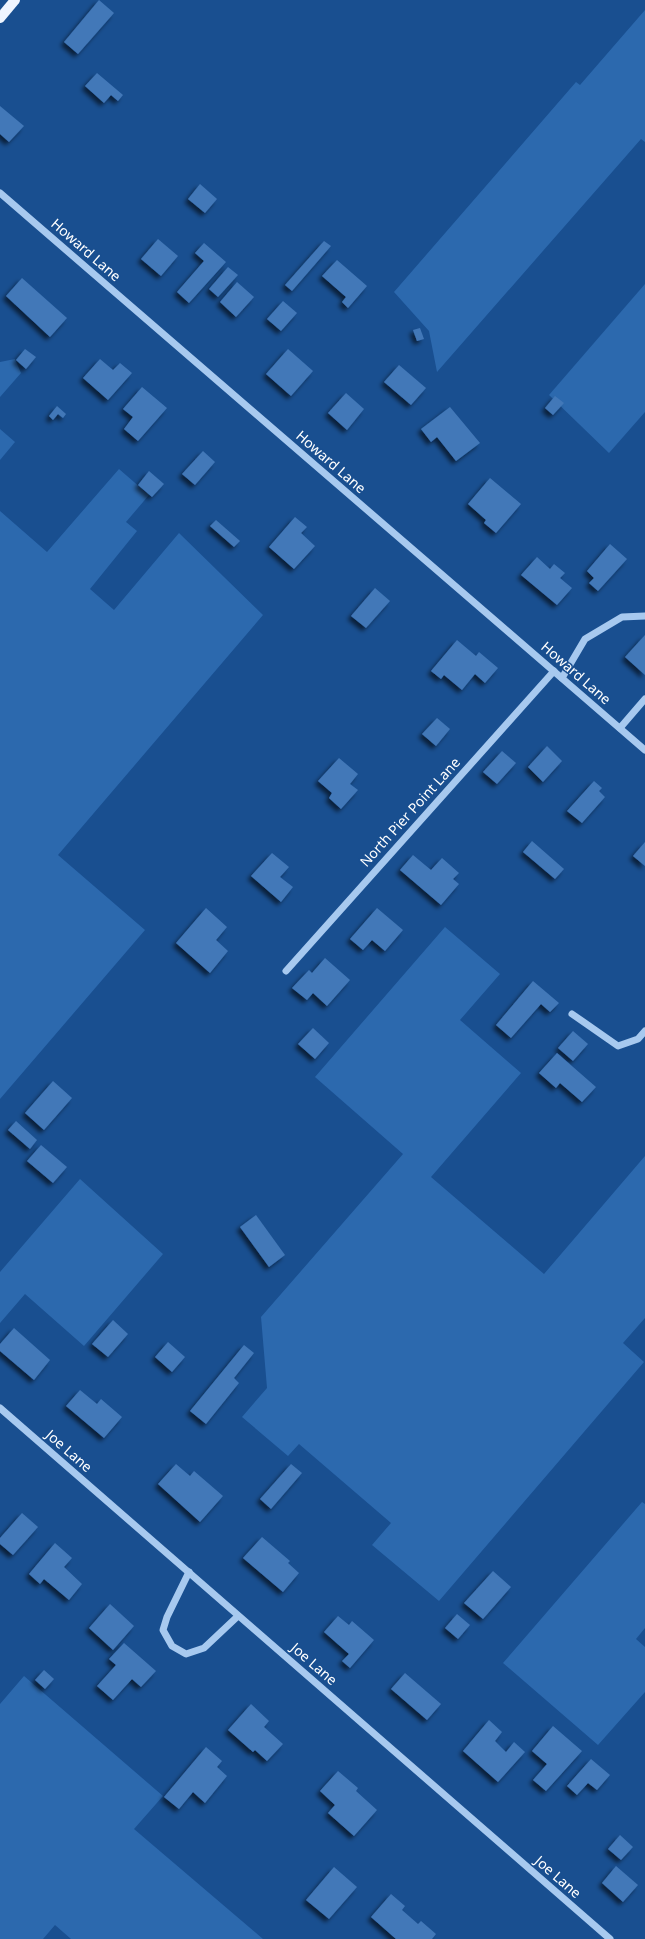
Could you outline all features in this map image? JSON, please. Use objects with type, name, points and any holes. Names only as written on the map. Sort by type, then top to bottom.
[{"type":"main road","points":[[0,18],[15,0]]},
{"type":"street","name":"Howard Lane","points":[[0,193],[645,750]]},
{"type":"street","points":[[562,678],[584,639],[622,617],[645,616]]},
{"type":"street","name":"North Pier Point Lane","points":[[286,971],[554,671]]},
{"type":"street","points":[[620,728],[645,699]]},
{"type":"street","points":[[572,1014],[618,1046],[638,1039],[645,1031]]},
{"type":"street","name":"Joe Lane","points":[[0,1408],[610,1939]]},
{"type":"street","points":[[188,1572],[167,1617],[163,1630],[172,1646],[186,1654],[204,1648],[238,1616]]},
{"type":"shaded area","points":[[645,10],[645,142],[641,139],[437,372],[429,331],[394,292],[576,82],[580,85]]},
{"type":"shaded area","points":[[645,284],[645,412],[609,453],[549,395]]},
{"type":"shaded area","points":[[15,359],[21,373],[0,397],[0,362]]},
{"type":"shaded area","points":[[0,429],[15,442],[0,460]]},
{"type":"shaded area","points":[[119,469],[149,495],[126,522],[137,531],[90,589],[114,610],[179,533],[263,615],[58,855],[145,930],[0,1099],[0,511],[47,552]]},
{"type":"shaded area","points":[[445,927],[500,974],[460,1020],[521,1073],[431,1177],[544,1274],[645,1156],[645,1318],[623,1343],[644,1362],[439,1601],[372,1545],[391,1523],[299,1444],[288,1456],[242,1417],[267,1388],[261,1317],[403,1154],[315,1077]]},
{"type":"shaded area","points":[[80,1179],[163,1254],[84,1346],[25,1294],[0,1323],[0,1272]]},
{"type":"shaded area","points":[[642,1502],[645,1504],[645,1628],[636,1639],[645,1647],[645,1692],[598,1745],[503,1663]]},
{"type":"shaded area","points":[[24,1676],[163,1796],[134,1829],[263,1939],[71,1939],[55,1925],[43,1939],[0,1939],[0,1704]]},
{"type":"building","points":[[99,0],[114,13],[78,54],[64,42]]},
{"type":"building","points":[[97,73],[123,95],[118,101],[111,95],[104,103],[85,86]]},
{"type":"building","points":[[0,106],[24,126],[9,142],[0,134]]},
{"type":"building","points":[[200,184],[217,199],[205,213],[188,199]]},
{"type":"building","points":[[158,239],[178,256],[161,276],[141,259]]},
{"type":"building","points":[[324,241],[331,246],[292,291],[285,285]]},
{"type":"building","points":[[204,243],[226,262],[189,303],[177,292],[204,261],[195,253]]},
{"type":"building","points":[[337,260],[367,286],[348,308],[342,302],[346,297],[322,276]]},
{"type":"building","points":[[228,267],[238,275],[218,297],[209,289]]},
{"type":"building","points":[[22,278],[67,318],[50,337],[6,296]]},
{"type":"building","points":[[237,282],[254,297],[236,317],[220,302]]},
{"type":"building","points":[[283,301],[297,313],[281,331],[267,319]]},
{"type":"building","points":[[420,328],[424,339],[417,341],[413,330]]},
{"type":"building","points":[[25,349],[36,357],[26,369],[16,360]]},
{"type":"building","points":[[288,349],[313,371],[291,396],[266,374]]},
{"type":"building","points":[[100,359],[113,370],[120,363],[132,373],[108,400],[83,378]]},
{"type":"building","points":[[399,365],[426,388],[411,405],[384,382]]},
{"type":"building","points":[[142,387],[167,408],[138,441],[124,429],[133,417],[123,409]]},
{"type":"building","points":[[346,393],[364,409],[347,430],[328,413]]},
{"type":"building","points":[[555,396],[564,403],[553,415],[545,408]]},
{"type":"building","points":[[57,406],[66,414],[63,418],[58,414],[53,420],[49,416]]},
{"type":"building","points":[[450,407],[480,443],[456,461],[437,437],[431,442],[421,429]]},
{"type":"building","points":[[203,451],[215,462],[195,485],[182,474]]},
{"type":"building","points":[[149,471],[164,484],[152,497],[138,485]]},
{"type":"building","points":[[490,478],[521,504],[496,533],[484,523],[486,520],[468,504]]},
{"type":"building","points":[[295,517],[307,527],[301,533],[315,546],[294,569],[269,547]]},
{"type":"building","points":[[216,520],[240,541],[234,547],[210,526]]},
{"type":"building","points":[[610,544],[627,559],[598,591],[589,583],[594,578],[587,571]]},
{"type":"building","points":[[537,557],[550,569],[554,564],[565,573],[560,578],[572,588],[557,605],[521,575]]},
{"type":"building","points":[[375,588],[390,601],[366,628],[351,616]]},
{"type":"building","points":[[645,635],[645,675],[625,657]]},
{"type":"building","points":[[457,640],[476,656],[479,652],[498,668],[485,683],[475,674],[462,690],[444,675],[441,679],[431,671]]},
{"type":"building","points":[[437,718],[450,729],[436,746],[422,734]]},
{"type":"building","points":[[547,746],[562,761],[543,782],[528,767]]},
{"type":"building","points":[[502,751],[516,763],[497,784],[483,772]]},
{"type":"building","points":[[339,758],[358,774],[350,784],[358,790],[341,809],[329,798],[332,793],[318,781]]},
{"type":"building","points":[[594,781],[602,788],[599,791],[605,797],[582,823],[567,811]]},
{"type":"building","points":[[532,841],[564,869],[555,879],[523,852]]},
{"type":"building","points":[[645,842],[645,866],[633,856]]},
{"type":"building","points":[[272,853],[289,867],[280,877],[293,887],[281,902],[251,876]]},
{"type":"building","points":[[413,855],[431,870],[442,858],[459,873],[453,879],[459,884],[441,905],[400,870]]},
{"type":"building","points":[[206,908],[227,927],[216,940],[228,951],[210,973],[176,943]]},
{"type":"building","points":[[377,908],[403,930],[385,951],[372,940],[363,950],[350,939]]},
{"type":"building","points":[[325,958],[350,980],[327,1006],[313,993],[307,1000],[292,988],[309,970],[312,973]]},
{"type":"building","points":[[533,981],[559,1003],[550,1012],[541,1004],[511,1038],[496,1025]]},
{"type":"building","points":[[313,1028],[329,1043],[315,1059],[298,1044]]},
{"type":"building","points":[[573,1031],[588,1044],[573,1061],[558,1048]]},
{"type":"building","points":[[557,1053],[596,1087],[582,1102],[560,1083],[556,1088],[539,1073]]},
{"type":"building","points":[[53,1081],[72,1098],[44,1130],[25,1113]]},
{"type":"building","points":[[16,1121],[37,1140],[30,1149],[8,1130]]},
{"type":"building","points":[[41,1145],[67,1167],[53,1183],[27,1161]]},
{"type":"building","points":[[256,1215],[285,1255],[269,1267],[240,1227]]},
{"type":"building","points":[[113,1320],[128,1334],[108,1357],[92,1344]]},
{"type":"building","points":[[14,1328],[50,1360],[34,1380],[0,1351],[0,1344]]},
{"type":"building","points":[[168,1342],[185,1357],[172,1372],[155,1357]]},
{"type":"building","points":[[244,1345],[254,1353],[234,1378],[239,1383],[206,1424],[190,1411]]},
{"type":"building","points":[[80,1390],[97,1404],[101,1399],[122,1417],[104,1438],[66,1406]]},
{"type":"building","points":[[176,1464],[190,1476],[194,1471],[223,1496],[200,1522],[158,1484]]},
{"type":"building","points":[[291,1464],[302,1473],[271,1509],[260,1499]]},
{"type":"building","points":[[22,1513],[38,1527],[13,1555],[0,1544],[0,1538]]},
{"type":"building","points":[[262,1537],[290,1561],[288,1563],[299,1573],[283,1592],[243,1558]]},
{"type":"building","points":[[55,1543],[72,1558],[64,1567],[82,1584],[69,1600],[44,1579],[40,1584],[29,1574]]},
{"type":"building","points":[[493,1571],[511,1587],[483,1619],[464,1603]]},
{"type":"building","points":[[110,1604],[134,1626],[113,1650],[89,1628]]},
{"type":"building","points":[[457,1614],[470,1625],[458,1639],[445,1628]]},
{"type":"building","points":[[338,1616],[349,1625],[352,1621],[374,1640],[350,1668],[342,1661],[349,1654],[324,1632]]},
{"type":"building","points":[[124,1643],[156,1671],[141,1687],[132,1679],[113,1700],[97,1686],[116,1665],[109,1659]]},
{"type":"building","points":[[44,1670],[54,1679],[45,1689],[35,1680]]},
{"type":"building","points":[[405,1673],[441,1704],[427,1720],[391,1689]]},
{"type":"building","points":[[251,1704],[269,1721],[264,1727],[283,1744],[267,1761],[255,1750],[253,1752],[228,1730]]},
{"type":"building","points":[[489,1720],[502,1732],[495,1741],[506,1752],[514,1742],[525,1752],[498,1782],[463,1751]]},
{"type":"building","points":[[553,1726],[582,1751],[546,1791],[533,1780],[547,1764],[532,1751]]},
{"type":"building","points":[[206,1747],[222,1761],[217,1767],[227,1776],[205,1803],[193,1792],[179,1809],[164,1797]]},
{"type":"building","points":[[591,1759],[610,1775],[597,1790],[588,1783],[577,1795],[567,1786]]},
{"type":"building","points":[[338,1771],[358,1788],[356,1791],[377,1810],[354,1836],[328,1813],[335,1805],[320,1791]]},
{"type":"building","points":[[620,1835],[633,1847],[621,1860],[608,1849]]},
{"type":"building","points":[[616,1866],[638,1885],[623,1902],[602,1883]]},
{"type":"building","points":[[334,1867],[357,1887],[329,1919],[306,1900]]},
{"type":"building","points":[[391,1894],[405,1906],[402,1910],[418,1924],[421,1921],[436,1934],[432,1939],[396,1939],[371,1917]]}]
